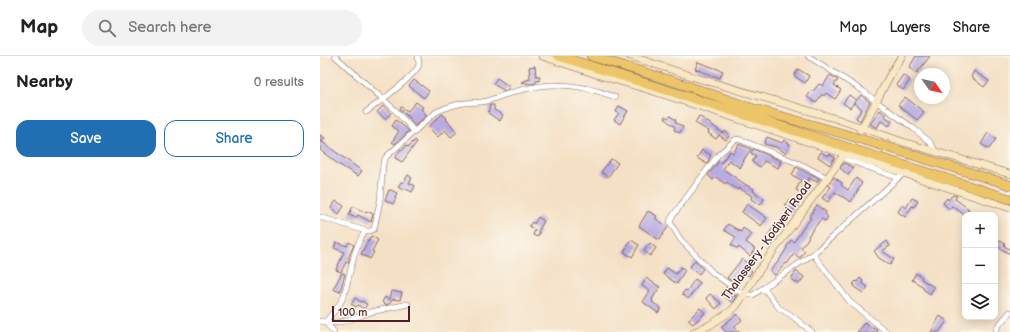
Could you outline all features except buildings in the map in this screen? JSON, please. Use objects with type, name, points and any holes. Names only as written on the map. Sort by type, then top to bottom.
[{"type":"highway","points":[[559,56],[1010,199]]},
{"type":"highway","points":[[591,56],[751,108],[863,139],[1010,185]]},
{"type":"street","points":[[335,56],[383,99],[414,132]]},
{"type":"street","points":[[366,112],[414,72],[419,64],[418,56]]},
{"type":"street","points":[[542,56],[599,76],[650,90],[1010,208]]},
{"type":"street","points":[[630,56],[861,129],[1009,173]]},
{"type":"street","points":[[808,56],[863,91],[913,128],[930,142],[936,152]]},
{"type":"street","points":[[861,129],[877,102],[895,65],[902,56]]},
{"type":"street","points":[[320,217],[366,231],[374,229],[380,201],[383,164],[386,157],[436,112],[445,108],[465,103],[486,101],[526,88],[545,86],[568,85],[599,90],[615,97]]},
{"type":"street","points":[[826,178],[802,165],[741,140],[736,140],[718,155],[672,217],[670,222],[674,230],[688,248],[713,273],[744,294],[753,295],[813,254],[904,173]]},
{"type":"street","points":[[845,154],[898,178]]},
{"type":"street","name":"Thalassery - Kodiyeri Road","points":[[694,332],[710,325],[731,312],[737,305],[760,269],[845,154]]},
{"type":"street","points":[[322,322],[334,312],[344,296],[358,246],[362,235],[366,231]]},
{"type":"street","points":[[813,254],[850,302],[887,332]]},
{"type":"street","points":[[764,288],[779,308],[791,315],[812,332]]},
{"type":"street","points":[[322,322],[343,322],[372,312],[408,304]]},
{"type":"street","points":[[996,332],[998,326],[1009,315]]},
{"type":"street","points":[[322,322],[334,332]]}]
